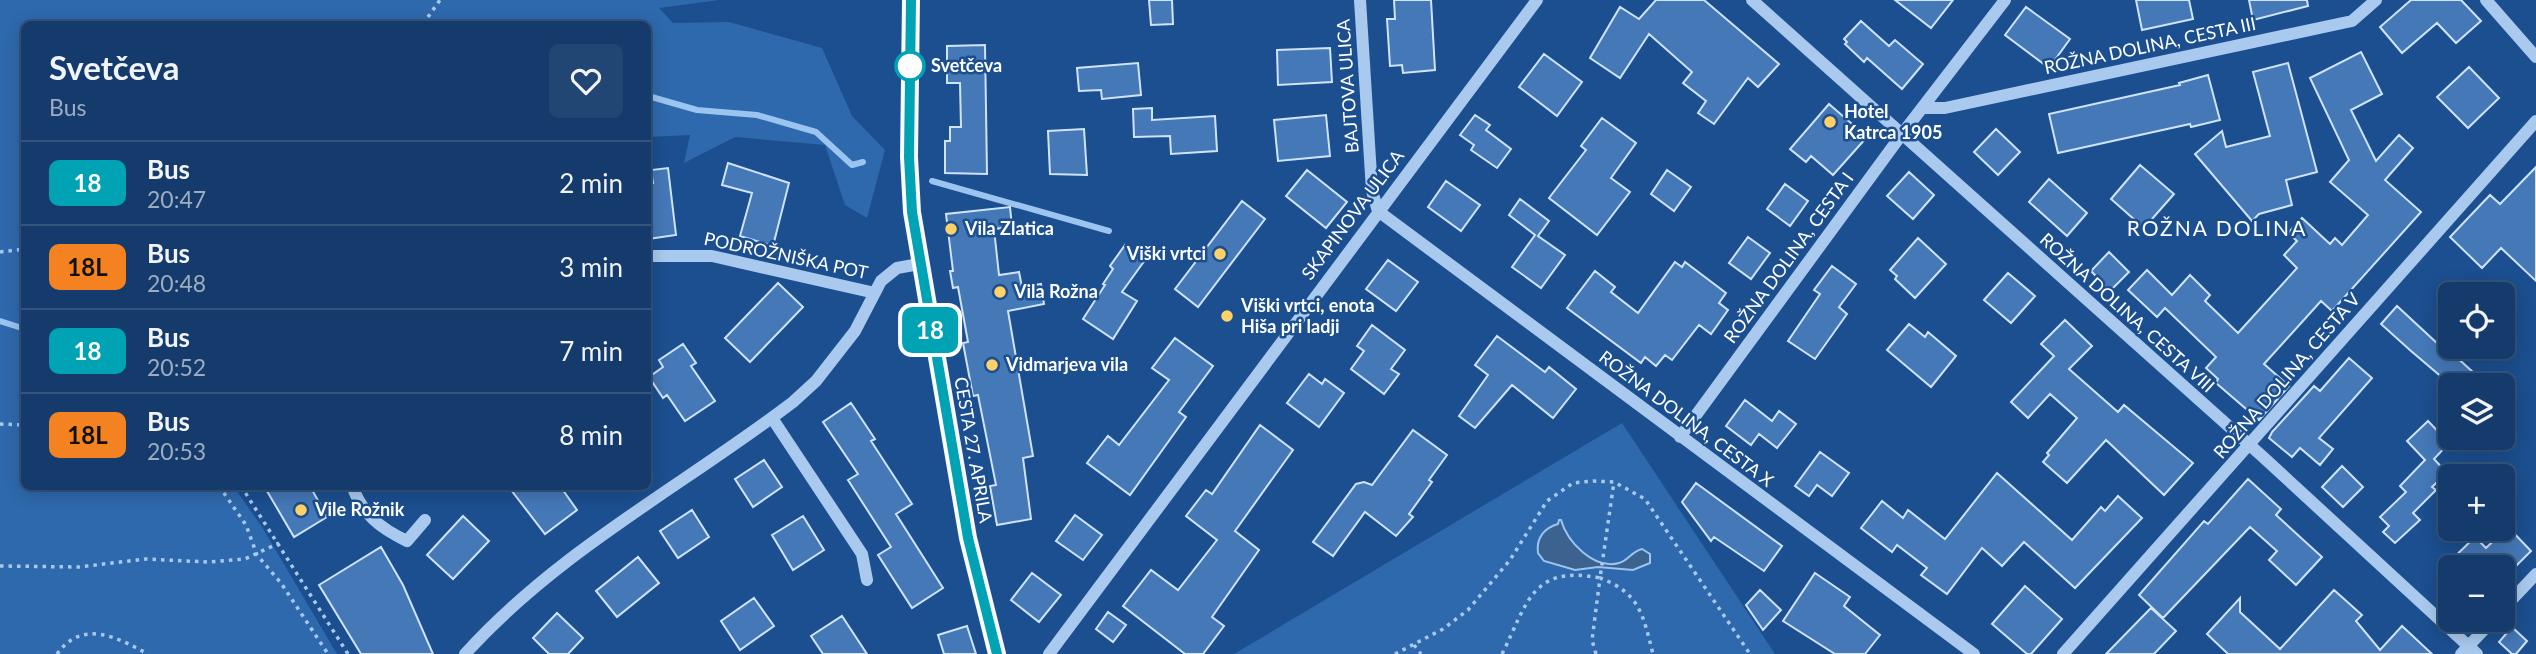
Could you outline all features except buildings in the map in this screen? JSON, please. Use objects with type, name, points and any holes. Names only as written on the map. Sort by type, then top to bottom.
[{"type":"main road","name":"CESTA 27. APRILA","points":[[911,0],[909,157],[912,212],[968,538],[997,654]]},
{"type":"street","name":"BAJTOVA ULICA","points":[[1360,0],[1372,191],[1378,211]]},
{"type":"street","name":"SKAPINOVA ULICA","points":[[1049,654],[1537,0]]},
{"type":"street","name":"ROŽNA DOLINA, CESTA VIII","points":[[1752,0],[2249,445],[2469,651]]},
{"type":"street","name":"ROŽNA DOLINA, CESTA I","points":[[1679,437],[1902,134],[2005,0]]},
{"type":"street","name":"ROŽNA DOLINA, CESTA III","points":[[1923,108],[1945,108],[2352,21],[2376,0]]},
{"type":"street","points":[[2486,0],[2536,57]]},
{"type":"street","name":"ROŽNA DOLINA, CESTA V","points":[[2063,654],[2536,121]]},
{"type":"street","name":"ROŽNA DOLINA, CESTA X","points":[[1378,211],[1974,654]]},
{"type":"street","name":"PODROŽNIŠKA POT","points":[[651,256],[712,256],[875,293]]},
{"type":"street","points":[[465,654],[554,569],[626,516],[772,418],[816,382],[855,331],[881,281],[892,270],[919,264]]},
{"type":"street","points":[[772,418],[862,554],[867,580]]},
{"type":"street","points":[[354,490],[370,519],[386,531],[407,541],[425,520]]},
{"type":"street","points":[[2515,596],[2536,574]]},
{"type":"street","points":[[2469,651],[2484,632]]},
{"type":"path","points":[[425,21],[440,0]]},
{"type":"path","points":[[0,252],[21,249]]},
{"type":"path","points":[[0,424],[21,425]]},
{"type":"path","points":[[1596,654],[1592,640],[1614,482]]},
{"type":"path","points":[[1395,654],[1443,629],[1468,610],[1510,559],[1547,501],[1561,489],[1573,484],[1614,482],[1645,499],[1750,654]]},
{"type":"path","points":[[222,490],[246,525],[257,555],[281,583],[328,654]]},
{"type":"path","points":[[244,490],[348,654]]},
{"type":"path","points":[[0,566],[99,566],[145,559],[208,562],[257,555],[279,543]]},
{"type":"path","points":[[1502,654],[1528,598],[1540,585],[1552,578],[1582,574],[1600,576],[1635,599],[1653,654]]},
{"type":"path","points":[[57,654],[73,638],[108,634],[148,654]]},
{"type":"path","points":[[1413,645],[1421,654]]},
{"type":"shaded area","points":[[0,0],[719,0],[659,8],[673,23],[729,22],[822,48],[852,116],[885,150],[867,218],[845,205],[825,145],[735,137],[684,163],[690,135],[651,137],[651,21],[21,21],[21,490],[236,490],[262,527],[337,654],[0,654]]},
{"type":"shaded area","points":[[1622,423],[1775,654],[1234,654]]},
{"type":"shaded area","points":[[1559,520],[1575,545],[1591,558],[1609,564],[1619,563],[1642,549],[1650,554],[1650,563],[1633,570],[1598,567],[1575,570],[1544,561],[1538,553],[1540,538],[1545,531],[1558,524]]},
{"type":"waterway","points":[[651,97],[697,110],[757,115],[816,132],[852,165],[863,162]]},
{"type":"waterway","points":[[932,181],[1109,231]]},
{"type":"waterway","points":[[0,321],[21,328]]},
{"type":"bus line","name":"18","points":[[911,0],[909,157],[912,212],[968,538],[983,607],[997,654]]},
{"type":"place","name":"Svetčeva","points":[[910,66]]},
{"type":"place","name":"Hotel Katrca 1905","points":[[1830,122]]},
{"type":"place","name":"Vila Zlatica","points":[[951,229]]},
{"type":"place","name":"Viški vrtci","points":[[1220,254]]},
{"type":"place","name":"Vila Rožna","points":[[1000,292]]},
{"type":"place","name":"Viški vrtci, enota Hiša pri ladji","points":[[1227,316]]},
{"type":"place","name":"Vidmarjeva vila","points":[[992,365]]},
{"type":"place","name":"Vile Rožnik","points":[[301,510]]},
{"type":"district","name":"ROŽNA DOLINA","points":[[2217,229]]}]
